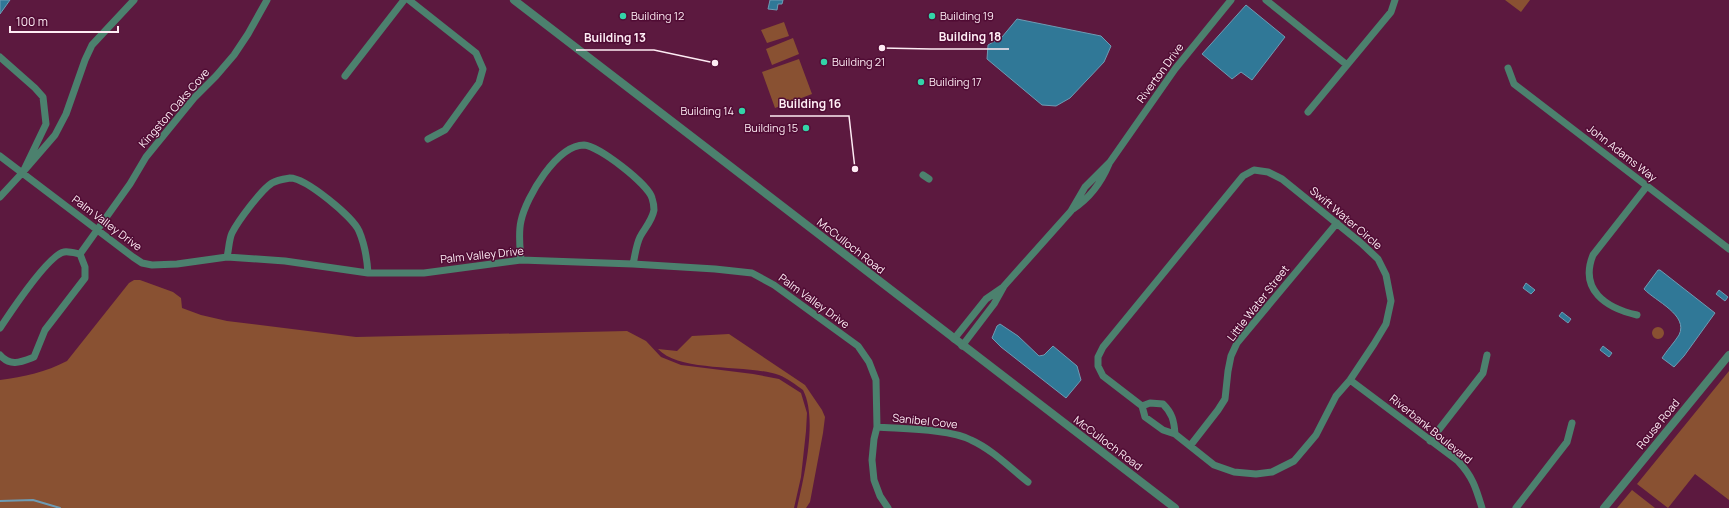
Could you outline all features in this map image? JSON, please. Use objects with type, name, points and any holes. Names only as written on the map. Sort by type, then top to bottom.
[{"type":"street","points":[[0,197],[55,135],[66,114],[85,60],[92,45],[134,0]]},
{"type":"street","name":"Kingston Oaks Cove","points":[[80,254],[130,184],[146,157],[194,98],[216,76],[234,54],[248,34],[267,0]]},
{"type":"street","points":[[345,76],[404,0]]},
{"type":"street","points":[[409,0],[476,53],[483,69],[479,83],[445,130],[428,139]]},
{"type":"street","name":"McCulloch Road","points":[[514,0],[962,346],[1175,508]]},
{"type":"street","name":"Riverton Drive","points":[[962,346],[994,304],[1004,286],[1071,211],[1082,204],[1093,192],[1103,179],[1110,162],[1175,69],[1231,0]]},
{"type":"street","points":[[1266,0],[1347,66]]},
{"type":"street","points":[[1308,112],[1391,12],[1395,0]]},
{"type":"street","points":[[0,57],[35,88],[42,97],[46,113],[46,124],[22,172]]},
{"type":"street","name":"John Adams Way","points":[[1508,68],[1514,84],[1729,249]]},
{"type":"street","points":[[521,260],[519,229],[528,200],[544,175],[562,154],[572,148],[582,145],[590,146],[612,158],[644,186],[652,198],[654,210],[649,224],[639,239],[633,264]]},
{"type":"street","name":"Palm Valley Drive","points":[[0,156],[133,257],[152,265],[177,264],[227,257],[285,261],[368,273],[424,273],[521,260],[633,264],[752,273],[774,285],[858,346],[869,362],[876,380],[877,427],[874,439],[874,480],[880,496],[888,508]]},
{"type":"street","name":"Swift Water Circle","points":[[1254,170],[1268,172],[1282,179],[1361,243],[1378,260],[1386,275],[1391,301],[1386,324],[1350,380],[1336,396],[1316,436],[1294,461],[1272,472],[1256,474],[1234,472],[1214,465],[1175,434],[1164,430],[1145,417],[1142,406],[1103,376],[1098,366],[1098,357],[1103,347],[1244,176],[1254,170]]},
{"type":"street","points":[[227,257],[231,234],[241,218],[266,188],[274,182],[292,178],[307,184],[352,219],[359,230],[366,252],[368,273]]},
{"type":"street","points":[[1637,315],[1620,311],[1594,292],[1590,285],[1588,266],[1593,255],[1647,186]]},
{"type":"street","name":"Little Water Street","points":[[1190,446],[1225,399],[1228,371],[1237,343],[1337,223]]},
{"type":"street","points":[[0,328],[52,258],[64,252],[80,254],[85,267],[85,278],[45,330],[34,357],[20,363],[11,363],[4,360],[0,355]]},
{"type":"street","name":"Riverton Drive","points":[[954,339],[986,298],[1004,286]]},
{"type":"street","points":[[1430,441],[1482,373],[1487,355]]},
{"type":"street","name":"Rouse Road","points":[[1604,508],[1729,355]]},
{"type":"street","name":"Riverbank Boulevard","points":[[1350,380],[1458,462],[1468,472],[1474,481],[1482,508]]},
{"type":"street","points":[[1142,406],[1150,403],[1163,404],[1171,412],[1175,434]]},
{"type":"street","points":[[1516,508],[1567,442],[1572,423]]},
{"type":"street","name":"Sanibel Cove","points":[[877,427],[957,434],[972,440],[990,451],[1028,482]]},
{"type":"shaded area","points":[[1505,0],[1530,0],[1521,12]]},
{"type":"shaded area","points":[[784,22],[789,36],[767,43],[761,30]]},
{"type":"shaded area","points":[[793,38],[799,54],[772,65],[766,49]]},
{"type":"shaded area","points":[[799,59],[812,94],[775,108],[762,72]]},
{"type":"shaded area","points":[[134,280],[140,280],[173,292],[181,298],[182,308],[201,315],[227,321],[356,337],[627,331],[646,341],[661,357],[681,365],[753,374],[779,379],[801,393],[807,413],[801,477],[794,508],[0,508],[0,380],[35,374],[67,361],[129,283]]},
{"type":"shaded area","points":[[1660,327],[1663,328],[1663,338],[1656,339],[1653,338],[1652,331],[1653,328]]},
{"type":"shaded area","points":[[729,334],[805,385],[822,410],[825,417],[823,433],[810,502],[806,508],[797,508],[806,465],[810,432],[807,402],[803,390],[779,375],[766,372],[682,362],[668,357],[658,349],[677,351],[692,336]]},
{"type":"shaded area","points":[[1729,371],[1729,500],[1695,474],[1668,508],[1637,484]]},
{"type":"shaded area","points":[[1632,490],[1655,508],[1617,508]]},
{"type":"water","points":[[0,0],[10,0],[0,14]]},
{"type":"water","points":[[770,0],[783,0],[782,4],[778,4],[777,10],[768,9]]},
{"type":"water","points":[[1246,5],[1285,37],[1252,80],[1241,72],[1232,79],[1202,54]]},
{"type":"water","points":[[1017,19],[1101,36],[1111,46],[1104,62],[1070,98],[1056,106],[1042,105],[987,59],[988,45],[1002,37]]},
{"type":"water","points":[[1658,270],[1660,270],[1715,313],[1684,356],[1674,367],[1662,358],[1679,335],[1681,328],[1679,321],[1669,309],[1644,289]]},
{"type":"water","points":[[1526,283],[1535,290],[1531,294],[1523,288]]},
{"type":"water","points":[[1719,290],[1728,297],[1725,301],[1716,294]]},
{"type":"water","points":[[1562,312],[1571,319],[1568,323],[1559,316]]},
{"type":"water","points":[[1000,324],[1018,336],[1039,356],[1044,355],[1053,346],[1077,366],[1081,380],[1066,398],[1001,347],[992,338],[997,326]]},
{"type":"water","points":[[1603,346],[1612,353],[1609,357],[1600,350]]},
{"type":"waterway","points":[[0,501],[33,500],[60,508]]},
{"type":"place","name":"Building 12","points":[[623,16]]},
{"type":"place","name":"Building 19","points":[[932,16]]},
{"type":"place","name":"Building 18","points":[[882,48]]},
{"type":"place","name":"Building 21","points":[[824,62]]},
{"type":"place","name":"Building 13","points":[[715,63]]},
{"type":"place","name":"Building 17","points":[[921,82]]},
{"type":"place","name":"Building 14","points":[[742,111]]},
{"type":"place","name":"Building 15","points":[[806,128]]},
{"type":"place","name":"Building 16","points":[[855,169]]}]
